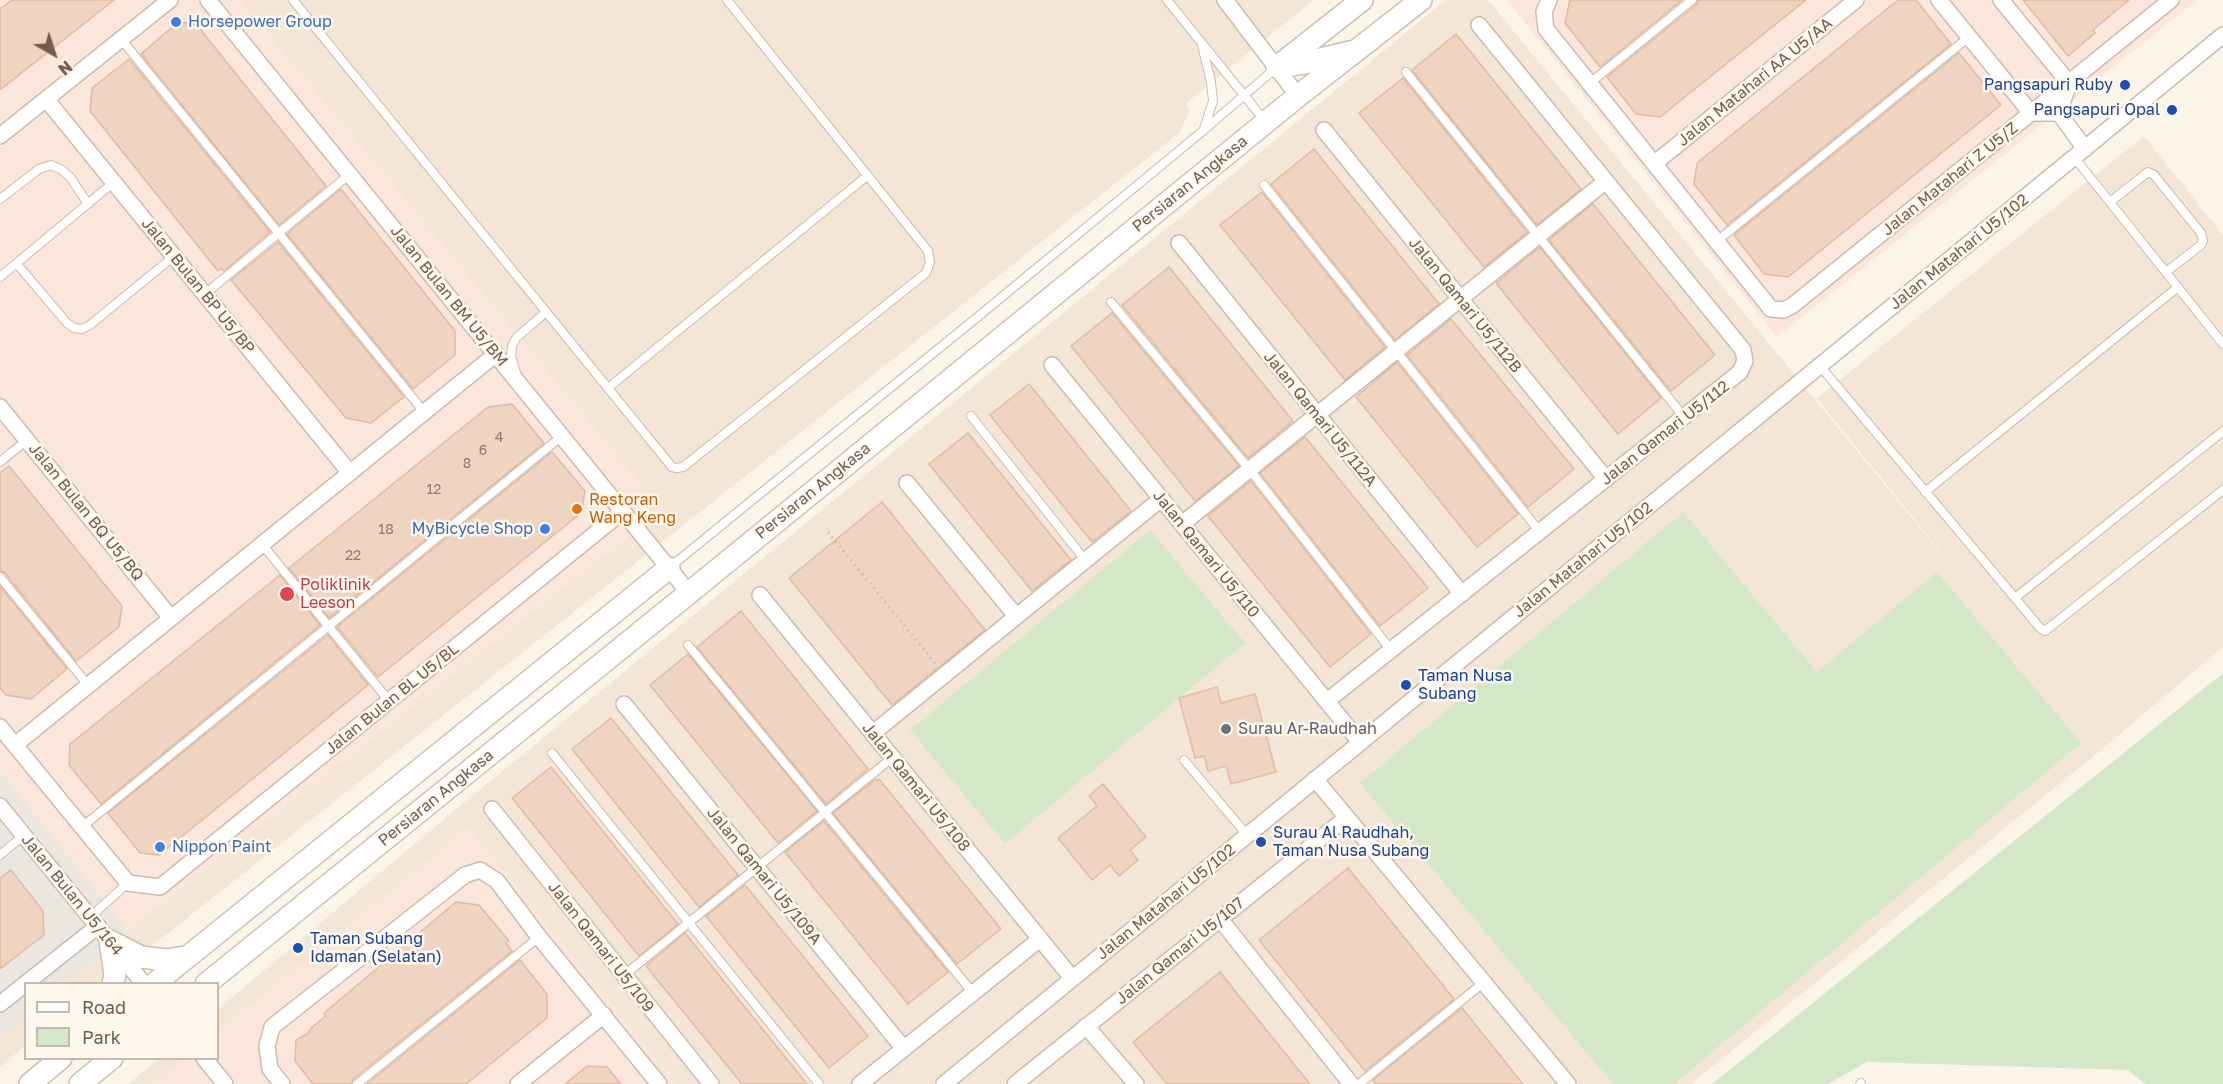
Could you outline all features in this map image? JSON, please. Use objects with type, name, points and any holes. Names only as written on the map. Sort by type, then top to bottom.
[{"type":"street","points":[[0,136],[170,0]]},
{"type":"street","name":"Jalan Bulan BM U5/BM","points":[[208,0],[689,593]]},
{"type":"street","points":[[1225,0],[1298,96]]},
{"type":"street","points":[[1277,67],[1362,0]]},
{"type":"street","name":"Persiaran Angkasa","points":[[208,982],[1265,122],[1421,0]]},
{"type":"street","name":"Jalan Matahari AA U5/AA","points":[[1655,164],[1856,0]]},
{"type":"street","points":[[1939,0],[2031,113],[2059,113]]},
{"type":"street","name":"Jalan Matahari Z U5/Z","points":[[1717,241],[1771,309],[1784,310],[2170,0]]},
{"type":"street","points":[[2007,2],[2069,82],[2059,113],[2079,153]]},
{"type":"street","points":[[1547,6],[1546,28],[1717,241]]},
{"type":"street","name":"Jalan Qamari U5/112","points":[[1327,701],[1740,372],[1745,362],[1743,350],[1479,25]]},
{"type":"street","name":"Jalan Matahari U5/102","points":[[944,1084],[2223,35]]},
{"type":"street","points":[[1277,67],[1359,50]]},
{"type":"street","name":"Jalan Bulan BP U5/BP","points":[[46,99],[350,473]]},
{"type":"street","name":"Jalan Qamari U5/112B","points":[[1324,130],[1606,479]]},
{"type":"street","points":[[1182,524],[1606,181]]},
{"type":"street","name":"Jalan Qamari U5/112A","points":[[1179,243],[1462,594]]},
{"type":"street","points":[[15,745],[496,354]]},
{"type":"street","name":"Jalan Qamari U5/110","points":[[1052,365],[1360,742]]},
{"type":"street","name":"Jalan Bulan BQ U5/BQ","points":[[0,407],[171,618]]},
{"type":"street","points":[[907,483],[1017,616]]},
{"type":"street","points":[[873,733],[1161,498]]},
{"type":"street","name":"Jalan Bulan BL U5/BL","points":[[128,883],[160,887],[623,511]]},
{"type":"street","name":"Persiaran Angkasa","points":[[156,982],[669,568]]},
{"type":"street","name":"Jalan Qamari U5/108","points":[[760,595],[1072,978]]},
{"type":"street","name":"Jalan Qamari U5/109A","points":[[624,704],[904,1049]]},
{"type":"street","points":[[0,727],[128,883]]},
{"type":"street","points":[[1315,779],[1568,1084]]},
{"type":"street","name":"Jalan Bulan U5/164","points":[[0,806],[142,982]]},
{"type":"street","name":"Jalan Qamari U5/109","points":[[492,809],[711,1084]]},
{"type":"street","name":"Jalan Qamari U5/107","points":[[1015,1084],[1346,818]]},
{"type":"street","points":[[282,1084],[270,1069],[267,1046],[272,1027],[465,875],[480,870],[497,881],[539,937],[659,1084]]},
{"type":"street","points":[[1220,919],[1351,1084]]},
{"type":"street","points":[[99,928],[141,957],[166,960],[185,957]]},
{"type":"street","points":[[99,928],[115,975],[113,982]]},
{"type":"street","points":[[29,982],[99,928]]},
{"type":"street","points":[[861,1084],[1040,939]]},
{"type":"street","points":[[0,1004],[24,986]]},
{"type":"street","points":[[518,1084],[604,1015]]},
{"type":"street","points":[[1086,1026],[1136,1084]]},
{"type":"street","points":[[30,1084],[61,1060]]},
{"type":"street","points":[[80,1084],[111,1060]]},
{"type":"street","points":[[205,1060],[225,1084]]},
{"type":"lane","points":[[293,0],[672,467],[683,467],[926,273],[930,262],[928,251],[727,0]]},
{"type":"lane","points":[[1167,0],[1265,122]]},
{"type":"lane","points":[[1590,83],[1692,0]]},
{"type":"lane","points":[[1717,241],[1969,37]]},
{"type":"lane","points":[[121,39],[424,412]]},
{"type":"lane","points":[[1201,42],[1211,82],[1213,101],[1204,130]]},
{"type":"lane","name":"Persiaran Angkasa","points":[[669,568],[1204,130],[1277,67]]},
{"type":"lane","points":[[1406,72],[1684,417]]},
{"type":"lane","points":[[2079,153],[2110,202],[2223,344]]},
{"type":"lane","points":[[0,199],[39,169],[51,165],[70,177],[88,204]]},
{"type":"lane","points":[[2110,202],[2148,172],[2154,175],[2201,233],[2203,240],[2201,245],[2166,272]]},
{"type":"lane","points":[[205,294],[350,174]]},
{"type":"lane","points":[[608,388],[867,176]]},
{"type":"lane","points":[[0,277],[114,182]]},
{"type":"lane","points":[[1264,185],[1540,532]]},
{"type":"lane","points":[[17,264],[67,323],[74,328],[82,329],[90,325],[174,256]]},
{"type":"lane","points":[[1925,492],[2178,287]]},
{"type":"lane","points":[[1112,302],[1250,470],[1391,650]]},
{"type":"lane","points":[[527,393],[514,368],[512,346],[516,338],[546,312]]},
{"type":"lane","points":[[1820,366],[2040,628],[2045,631],[2052,628],[2223,490]]},
{"type":"lane","points":[[970,416],[1085,560]]},
{"type":"lane","points":[[2015,598],[2223,431]]},
{"type":"lane","points":[[82,827],[562,436]]},
{"type":"lane","points":[[0,462],[27,440]]},
{"type":"lane","points":[[262,544],[389,701]]},
{"type":"lane","points":[[0,577],[88,685]]},
{"type":"lane","points":[[688,645],[974,993]]},
{"type":"lane","points":[[552,753],[819,1084]]},
{"type":"lane","points":[[623,976],[892,758]]},
{"type":"lane","points":[[1184,760],[1247,835]]},
{"type":"lane","points":[[0,855],[24,835]]},
{"type":"lane","points":[[99,928],[128,883]]},
{"type":"lane","points":[[357,1084],[539,937]]},
{"type":"lane","points":[[1359,1084],[1484,983]]},
{"type":"path","points":[[828,532],[944,675]]},
{"type":"shaded area","points":[[0,0],[1314,0],[1185,104],[1190,110],[1179,133],[106,982],[24,982],[24,1047],[0,1067]]},
{"type":"shaded area","points":[[0,0],[241,0],[663,510],[128,931],[0,771]]},
{"type":"shaded area","name":"Taman Nusa Subang","points":[[1446,0],[1488,0],[1992,616],[1817,398],[2144,136],[2223,235],[2223,647],[2101,750],[1691,1084],[128,1084],[158,1060],[219,1060],[219,1008],[455,810]]},
{"type":"shaded area","points":[[1507,0],[2197,0],[1777,337]]},
{"type":"shaded area","points":[[0,771],[128,931],[66,982],[24,982],[24,1017],[0,1037]]},
{"type":"shaded area","points":[[468,827],[677,1084],[152,1084],[182,1060],[219,1060],[219,1030]]},
{"type":"green space","points":[[1683,512],[1817,672],[1937,572],[2081,743],[1674,1084],[1613,1084],[1360,783]]},
{"type":"green space","points":[[1150,530],[1245,643],[1005,844],[910,730]]},
{"type":"green space","points":[[2223,673],[2223,1084],[2145,1084],[2128,1070],[1867,1062],[1828,1084],[1712,1084]]},
{"type":"building","points":[[12,0],[114,0],[0,90],[0,9]]},
{"type":"building","points":[[1570,0],[1682,0],[1600,67],[1565,23]]},
{"type":"building","points":[[1698,0],[1806,0],[1660,117],[1636,114],[1607,77],[1696,5]]},
{"type":"building","points":[[1898,0],[1916,0],[1951,44],[1727,225],[1694,184],[1697,163]]},
{"type":"building","points":[[2023,0],[2129,0],[2093,30],[2095,33],[2068,56]]},
{"type":"building","points":[[178,22],[196,24],[326,186],[279,225],[141,54]]},
{"type":"building","points":[[1456,34],[1581,189],[1537,225],[1412,70]]},
{"type":"building","points":[[1959,53],[2001,105],[1788,277],[1764,274],[1734,235]]},
{"type":"building","points":[[129,59],[270,232],[224,271],[221,268],[218,271],[90,111],[92,88]]},
{"type":"building","points":[[1403,78],[1527,232],[1484,267],[1359,113]]},
{"type":"building","points":[[1314,149],[1439,304],[1395,340],[1271,184]]},
{"type":"building","points":[[341,189],[455,331],[455,355],[413,389],[287,234]]},
{"type":"building","points":[[1262,192],[1385,347],[1345,380],[1220,225]]},
{"type":"building","points":[[1593,204],[1715,355],[1671,391],[1549,240]]},
{"type":"building","points":[[278,242],[404,397],[371,423],[346,418],[231,280]]},
{"type":"building","points":[[1540,247],[1661,398],[1618,434],[1496,283]]},
{"type":"building","points":[[1169,267],[1293,421],[1248,458],[1122,305]]},
{"type":"building","points":[[1112,313],[1239,466],[1195,501],[1071,346]]},
{"type":"building","points":[[1451,319],[1574,469],[1528,507],[1407,355]]},
{"type":"building","points":[[1397,362],[1518,514],[1477,547],[1356,397]]},
{"type":"building","points":[[1029,384],[1131,511],[1092,542],[990,415]]},
{"type":"building","points":[[512,404],[544,443],[329,618],[289,568],[488,407]]},
{"type":"building","points":[[968,433],[1071,560],[1032,591],[929,464]]},
{"type":"building","points":[[1305,437],[1428,588],[1380,626],[1260,473]]},
{"type":"building","points":[[552,452],[585,491],[581,513],[378,677],[337,627]]},
{"type":"building","points":[[9,466],[122,606],[119,627],[76,661],[5,573],[0,571],[0,473]]},
{"type":"building","points":[[1251,481],[1371,634],[1330,667],[1208,516]]},
{"type":"building","points":[[882,502],[985,630],[892,705],[789,578]]},
{"type":"building","points":[[280,575],[320,625],[101,804],[69,765],[70,744]]},
{"type":"building","points":[[0,586],[67,669],[31,699],[6,695],[0,688]]},
{"type":"building","points":[[741,611],[868,769],[826,804],[697,647]]},
{"type":"building","points":[[328,635],[368,685],[159,855],[140,853],[108,813]]},
{"type":"building","points":[[688,654],[817,811],[778,843],[650,685]]},
{"type":"building","name":"Surau Ar-Raudhah","points":[[1217,687],[1221,703],[1255,694],[1276,772],[1231,784],[1226,766],[1208,771],[1204,756],[1195,758],[1179,698]]},
{"type":"building","points":[[611,718],[738,875],[699,907],[572,749]]},
{"type":"building","points":[[551,767],[678,924],[639,956],[512,798]]},
{"type":"building","points":[[876,779],[877,781],[879,779],[1001,929],[957,964],[833,813]]},
{"type":"building","points":[[1103,784],[1146,837],[1130,850],[1138,860],[1119,876],[1110,865],[1092,880],[1058,838],[1097,806],[1089,796]]},
{"type":"building","points":[[824,821],[948,972],[908,1004],[785,852]]},
{"type":"building","points":[[1348,868],[1454,999],[1365,1071],[1259,940]]},
{"type":"building","points":[[11,870],[43,911],[44,935],[0,969],[0,878]]},
{"type":"building","points":[[745,885],[868,1036],[829,1068],[706,916]]},
{"type":"building","points":[[456,902],[479,905],[509,941],[506,943],[512,951],[353,1079],[351,1084],[313,1084],[295,1061],[296,1040],[307,1034],[326,1016],[324,1013]]},
{"type":"building","points":[[685,933],[807,1084],[742,1084],[646,966]]},
{"type":"building","points":[[520,960],[547,994],[547,1018],[466,1084],[367,1084]]},
{"type":"building","points":[[1220,972],[1310,1084],[1167,1084],[1133,1042]]},
{"type":"building","points":[[1462,1008],[1523,1084],[1376,1084],[1373,1080]]},
{"type":"building","points":[[587,1066],[607,1067],[621,1084],[565,1084]]},
{"type":"place","name":"Horsepower Group","points":[[176,22]]},
{"type":"place","name":"Pangsapuri Ruby","points":[[2125,85]]},
{"type":"place","name":"Pangsapuri Opal","points":[[2172,110]]},
{"type":"place","name":"Restoran Wang Keng","points":[[577,509]]},
{"type":"place","name":"MyBicycle Shop","points":[[545,529]]},
{"type":"place","name":"Poliklinik Leeson","points":[[287,594]]},
{"type":"place","name":"Taman Nusa Subang","points":[[1406,685]]},
{"type":"place","name":"Surau Ar-Raudhah","points":[[1226,729]]},
{"type":"place","name":"Surau Al Raudhah, Taman Nusa Subang","points":[[1261,842]]},
{"type":"place","name":"Nippon Paint","points":[[160,847]]},
{"type":"place","name":"Taman Subang Idaman (Selatan)","points":[[298,948]]}]
